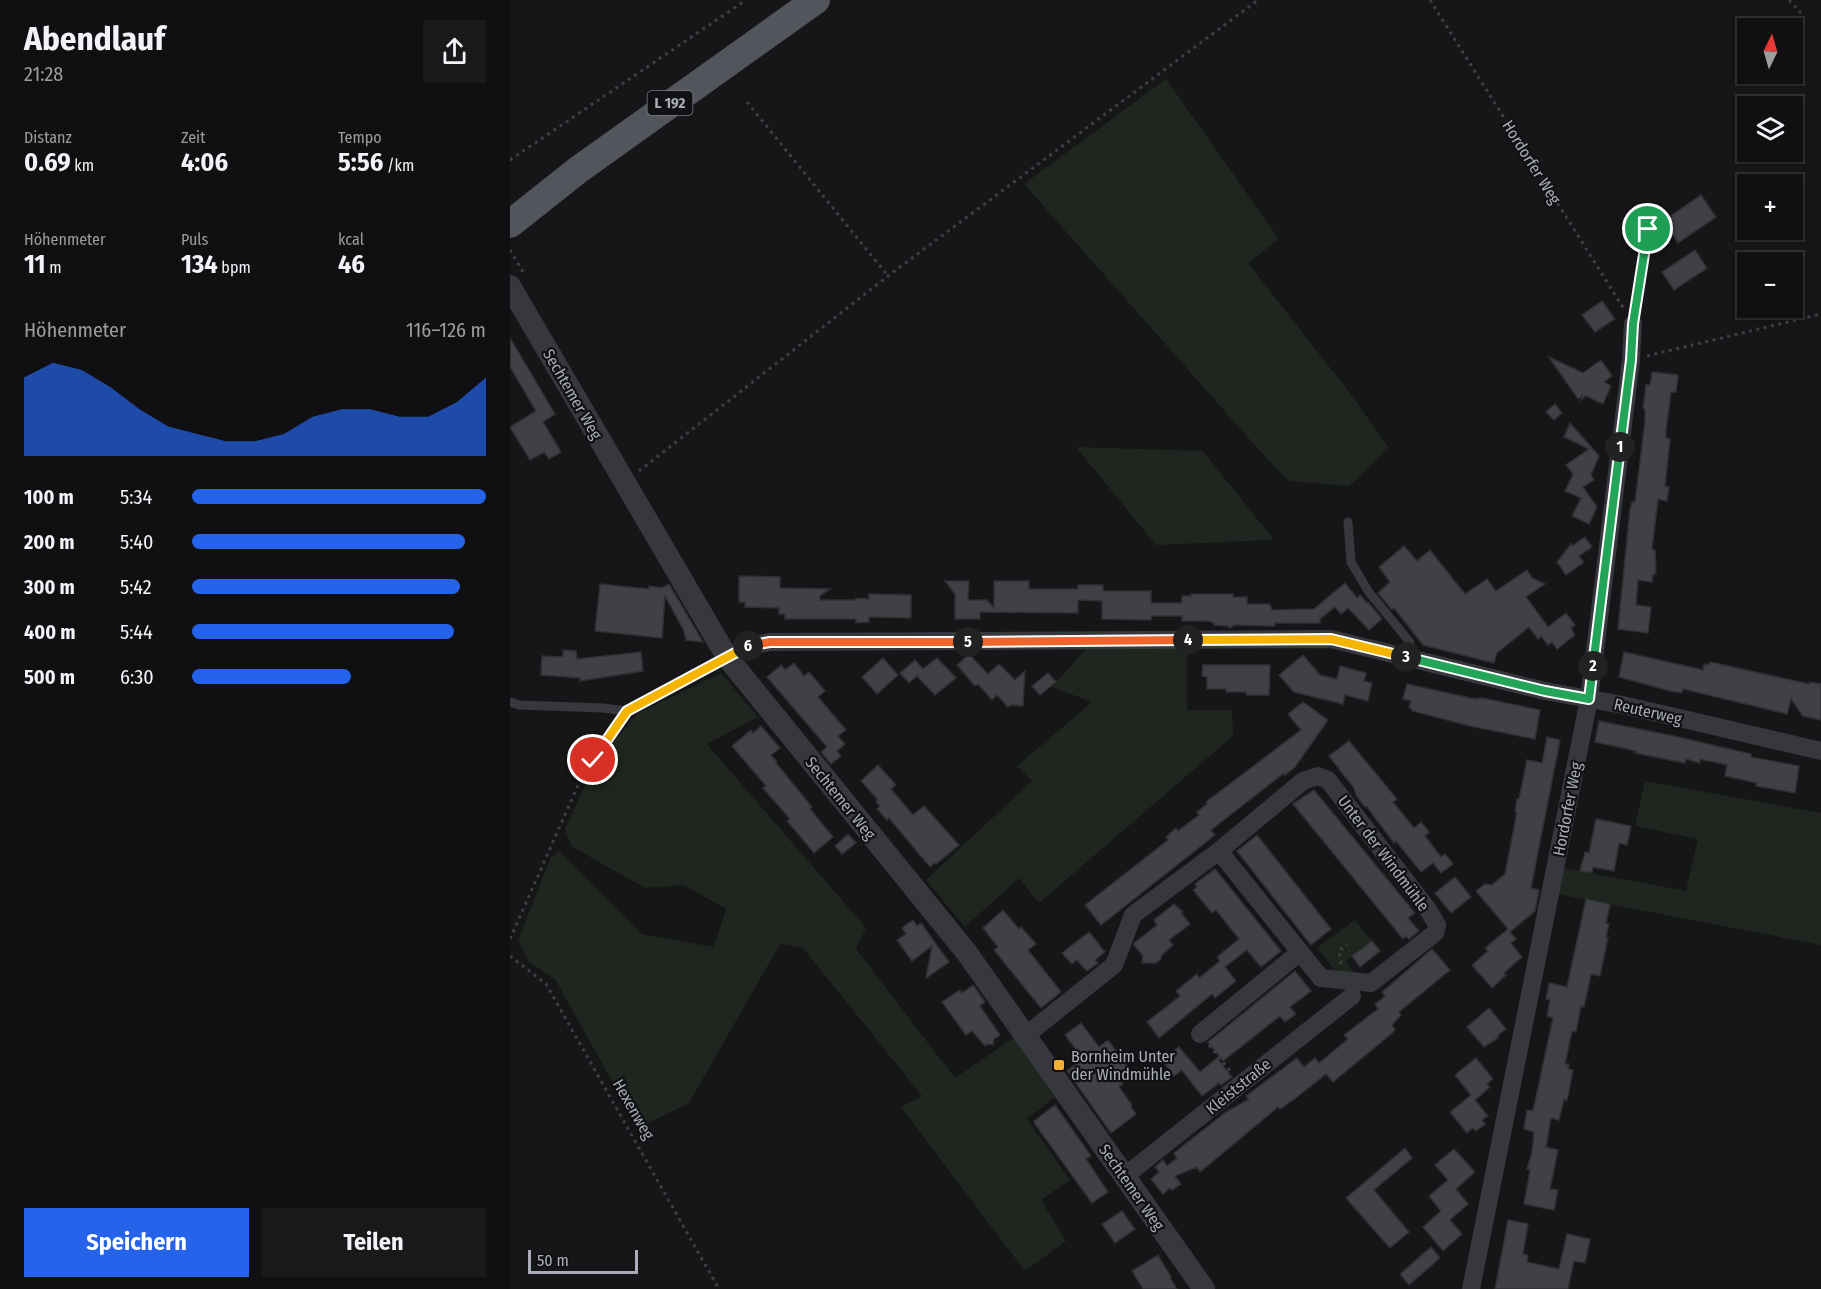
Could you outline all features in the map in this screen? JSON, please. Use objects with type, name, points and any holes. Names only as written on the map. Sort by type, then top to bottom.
[{"type":"main road","name":"L 192","points":[[518,217],[578,170],[816,0]]},
{"type":"street","name":"Sechtemer Weg","points":[[510,286],[727,657],[968,953],[1204,1289]]},
{"type":"street","name":"Hordorfer Weg","points":[[1471,1289],[1589,699],[1631,360],[1633,324]]},
{"type":"street","name":"Reuterweg","points":[[727,657],[750,645],[770,642],[1331,639],[1545,691],[1821,750]]},
{"type":"street","name":"Unter der Windmühle","points":[[1025,1036],[1114,965],[1133,915],[1219,851],[1303,781],[1318,776],[1328,780],[1429,911],[1437,925],[1435,933],[1371,983],[1321,978],[1219,851]]},
{"type":"street","points":[[1200,1034],[1300,952]]},
{"type":"street","name":"Kleiststraße","points":[[1125,1176],[1352,996]]},
{"type":"lane","name":"Hordorfer Weg","points":[[1633,324],[1648,229]]},
{"type":"lane","points":[[1348,522],[1351,562],[1368,591],[1409,641],[1415,659]]},
{"type":"lane","points":[[510,702],[519,705],[627,711],[727,657]]},
{"type":"path","points":[[510,160],[746,0]]},
{"type":"path","points":[[639,471],[888,276],[1258,0]]},
{"type":"path","name":"Hordorfer Weg","points":[[1430,0],[1633,324]]},
{"type":"path","points":[[1789,0],[1801,13]]},
{"type":"path","points":[[747,102],[888,276]]},
{"type":"path","points":[[1631,360],[1821,314]]},
{"type":"path","points":[[510,939],[579,783],[627,711]]},
{"type":"path","points":[[1340,980],[1339,951],[1347,944]]},
{"type":"path","name":"Hexenweg","points":[[510,956],[546,984],[719,1289]]},
{"type":"shaded area","points":[[1166,79],[1279,239],[1248,263],[1349,392],[1389,448],[1349,486],[1289,481],[1024,184]]},
{"type":"shaded area","points":[[1076,447],[1203,451],[1274,540],[1156,545]]},
{"type":"shaded area","points":[[1187,647],[1187,710],[1232,710],[1233,736],[1039,903],[1019,878],[965,927],[926,880],[1032,781],[1017,766],[1092,702],[1052,687],[1086,649]]},
{"type":"shaded area","points":[[721,673],[758,717],[707,744],[866,928],[856,949],[955,1078],[1015,1037],[1055,1097],[1027,1119],[1070,1180],[1041,1200],[1066,1241],[1025,1271],[901,1107],[922,1096],[803,948],[780,944],[689,1103],[638,1128],[555,979],[529,962],[518,940],[551,857],[559,851],[642,934],[714,947],[726,909],[684,885],[645,888],[571,846],[565,829],[596,762],[637,714]]},
{"type":"shaded area","points":[[1645,781],[1821,813],[1821,945],[1557,894],[1563,868],[1686,891],[1698,839],[1635,826]]},
{"type":"shaded area","points":[[1355,920],[1372,941],[1346,962],[1359,978],[1327,975],[1334,969],[1317,948]]},
{"type":"building","points":[[1701,195],[1716,217],[1678,243],[1663,221]]},
{"type":"building","points":[[1695,250],[1707,268],[1674,290],[1662,272]]},
{"type":"building","points":[[1602,301],[1615,319],[1595,332],[1582,315]]},
{"type":"building","points":[[510,338],[555,414],[543,422],[561,452],[549,459],[544,452],[530,460],[510,427],[536,411],[510,367]]},
{"type":"building","points":[[1549,357],[1583,373],[1601,360],[1612,376],[1604,382],[1611,386],[1603,404],[1586,396],[1581,400],[1582,396],[1578,399]]},
{"type":"building","points":[[1652,372],[1678,375],[1676,392],[1671,392],[1666,431],[1666,438],[1670,439],[1665,486],[1669,487],[1667,501],[1658,499],[1652,549],[1655,550],[1656,573],[1653,575],[1652,582],[1638,580],[1636,605],[1651,607],[1648,633],[1618,629],[1630,509],[1632,502],[1635,502],[1645,421],[1645,409],[1643,408],[1646,385],[1650,385]]},
{"type":"building","points":[[1555,404],[1562,413],[1554,420],[1546,412]]},
{"type":"building","points":[[1570,423],[1599,456],[1591,475],[1594,480],[1583,487],[1597,507],[1589,524],[1572,516],[1581,498],[1565,491],[1573,474],[1566,465],[1589,449],[1564,437]]},
{"type":"building","points":[[1585,537],[1592,547],[1579,556],[1584,562],[1566,575],[1557,562],[1571,544],[1572,546]]},
{"type":"building","points":[[1404,546],[1417,561],[1430,550],[1465,594],[1487,579],[1496,591],[1527,570],[1532,578],[1545,584],[1526,597],[1548,627],[1566,613],[1575,625],[1571,628],[1575,635],[1557,649],[1552,642],[1548,645],[1541,636],[1538,639],[1529,627],[1497,653],[1494,663],[1423,645],[1394,608],[1392,610],[1378,593],[1390,582],[1379,567]]},
{"type":"building","points":[[739,576],[780,577],[780,588],[830,589],[820,596],[820,600],[869,599],[869,594],[911,595],[911,618],[869,617],[869,622],[856,623],[856,619],[785,619],[785,614],[779,614],[779,608],[745,607],[745,602],[739,602]]},
{"type":"building","points":[[945,581],[969,581],[968,600],[987,600],[994,608],[994,581],[1029,581],[1029,589],[1078,589],[1078,585],[1103,585],[1103,591],[1151,591],[1151,603],[1182,603],[1182,596],[1191,596],[1191,594],[1233,594],[1233,597],[1247,597],[1247,604],[1270,604],[1272,610],[1314,609],[1345,583],[1357,598],[1360,595],[1368,602],[1382,619],[1369,630],[1348,608],[1341,614],[1335,607],[1320,619],[1320,623],[1275,623],[1275,626],[1234,625],[1230,628],[1207,621],[1182,621],[1182,616],[1151,616],[1151,620],[1102,619],[1102,601],[1078,600],[1078,613],[980,612],[980,619],[955,619],[955,594]]},
{"type":"building","points":[[600,584],[649,589],[649,586],[662,588],[669,584],[703,642],[686,640],[684,631],[665,596],[662,638],[595,631]]},
{"type":"building","points":[[563,650],[576,651],[577,659],[641,652],[643,671],[580,681],[580,678],[541,675],[542,656],[563,657]]},
{"type":"building","points":[[1624,652],[1703,670],[1704,664],[1709,665],[1710,662],[1809,684],[1810,682],[1821,684],[1821,720],[1803,716],[1791,699],[1787,714],[1683,689],[1682,693],[1670,691],[1619,677]]},
{"type":"building","points":[[969,654],[988,674],[999,664],[1015,680],[1025,671],[1023,706],[1010,705],[1008,707],[997,695],[992,700],[978,684],[975,686],[957,665]]},
{"type":"building","points":[[1303,655],[1320,675],[1337,679],[1340,666],[1366,673],[1364,681],[1372,683],[1368,701],[1345,695],[1343,704],[1294,692],[1279,675]]},
{"type":"building","points":[[883,658],[898,675],[877,694],[862,677]]},
{"type":"building","points":[[937,658],[956,678],[935,695],[917,676],[909,683],[900,673],[915,660],[923,669]]},
{"type":"building","points":[[794,663],[804,676],[809,672],[825,691],[818,697],[846,730],[838,736],[845,744],[837,751],[841,756],[831,764],[821,752],[827,747],[767,677],[781,665],[785,670]]},
{"type":"building","points":[[1203,665],[1270,665],[1269,695],[1247,695],[1246,692],[1226,692],[1226,689],[1207,689],[1207,677],[1202,676]]},
{"type":"building","points":[[1048,673],[1056,682],[1040,695],[1032,686]]},
{"type":"building","points":[[1407,684],[1540,710],[1535,739],[1470,726],[1413,711],[1409,707],[1411,701],[1403,699]]},
{"type":"building","points":[[1303,702],[1328,720],[1295,767],[1285,775],[1284,773],[1211,830],[1215,835],[1101,925],[1085,905],[1168,840],[1166,837],[1176,828],[1178,831],[1199,815],[1197,812],[1207,804],[1206,802],[1301,730],[1288,714]]},
{"type":"building","points":[[1599,721],[1674,736],[1751,754],[1751,757],[1799,766],[1795,793],[1756,786],[1757,783],[1725,776],[1727,765],[1700,759],[1700,763],[1686,759],[1685,763],[1595,742]]},
{"type":"building","points":[[761,726],[780,748],[771,755],[776,763],[833,837],[814,853],[787,821],[790,819],[763,788],[766,786],[732,746],[751,730],[753,733]]},
{"type":"building","points":[[1547,737],[1560,740],[1531,888],[1539,890],[1535,911],[1510,932],[1516,939],[1511,943],[1522,957],[1504,973],[1506,975],[1492,988],[1472,965],[1488,951],[1485,948],[1508,929],[1476,891],[1485,884],[1492,885],[1505,874],[1517,812],[1515,812],[1517,799],[1519,799],[1527,760],[1542,763]]},
{"type":"building","points":[[1349,741],[1397,799],[1393,802],[1414,828],[1421,822],[1429,832],[1425,836],[1441,857],[1445,854],[1453,864],[1441,873],[1433,863],[1421,872],[1396,841],[1394,843],[1364,806],[1354,788],[1329,756]]},
{"type":"building","points":[[878,765],[896,785],[891,789],[913,815],[924,806],[959,845],[936,864],[930,867],[889,818],[887,820],[877,809],[880,806],[876,802],[878,800],[861,781]]},
{"type":"building","points":[[1314,790],[1415,913],[1408,918],[1419,931],[1409,939],[1406,936],[1403,939],[1293,804]]},
{"type":"building","points":[[1596,819],[1631,826],[1627,845],[1619,843],[1614,871],[1593,867],[1592,873],[1580,871],[1585,852],[1589,853]]},
{"type":"building","points":[[848,834],[856,843],[842,854],[835,846]]},
{"type":"building","points":[[1257,835],[1331,929],[1311,945],[1237,851]]},
{"type":"building","points":[[1215,869],[1281,951],[1261,967],[1247,950],[1225,967],[1236,981],[1215,998],[1212,994],[1159,1038],[1147,1022],[1180,996],[1176,991],[1197,974],[1199,978],[1220,961],[1217,957],[1239,939],[1216,910],[1212,913],[1193,890],[1197,887],[1195,884]]},
{"type":"building","points":[[1455,877],[1471,897],[1451,913],[1435,893]]},
{"type":"building","points":[[1586,899],[1610,904],[1606,923],[1609,924],[1606,937],[1608,937],[1600,976],[1591,974],[1576,1032],[1572,1031],[1565,1064],[1569,1064],[1568,1069],[1573,1070],[1567,1100],[1564,1099],[1559,1120],[1551,1118],[1546,1147],[1558,1150],[1550,1189],[1558,1190],[1554,1210],[1524,1204],[1530,1170],[1527,1169],[1534,1132],[1524,1129],[1527,1110],[1533,1111],[1553,1018],[1547,1016],[1550,1000],[1546,999],[1549,983],[1567,987]]},
{"type":"building","points":[[1174,904],[1183,912],[1181,913],[1190,924],[1169,940],[1173,945],[1161,956],[1161,959],[1156,963],[1142,963],[1143,956],[1134,943],[1157,925],[1154,920]]},
{"type":"building","points":[[1003,910],[1036,944],[1028,950],[1061,992],[1041,1008],[994,950],[998,947],[983,928]]},
{"type":"building","points":[[913,920],[917,926],[921,923],[949,962],[926,978],[932,946],[912,961],[897,940],[906,934],[902,928]]},
{"type":"building","points":[[1089,932],[1105,952],[1095,960],[1098,963],[1087,971],[1077,960],[1072,964],[1062,953]]},
{"type":"building","points":[[1372,941],[1380,951],[1360,967],[1352,956]]},
{"type":"building","points":[[1432,949],[1450,970],[1399,1012],[1401,1015],[1392,1025],[1395,1030],[1391,1034],[1333,1082],[1326,1074],[1280,1109],[1278,1107],[1200,1172],[1197,1167],[1175,1176],[1181,1184],[1172,1190],[1170,1188],[1163,1194],[1151,1179],[1159,1172],[1155,1167],[1163,1160],[1167,1166],[1177,1158],[1174,1153],[1226,1112],[1249,1099],[1246,1096],[1297,1058],[1304,1067],[1315,1058],[1319,1063],[1348,1039],[1344,1035],[1378,1009],[1375,1004],[1385,996],[1382,992]]},
{"type":"building","points":[[1295,971],[1311,991],[1290,1007],[1296,1014],[1285,1022],[1280,1016],[1223,1061],[1208,1042]]},
{"type":"building","points":[[973,985],[985,1002],[980,1006],[1000,1035],[994,1039],[993,1045],[985,1046],[972,1031],[966,1035],[942,1002],[960,990],[962,993]]},
{"type":"building","points":[[1489,1008],[1506,1029],[1498,1035],[1498,1038],[1484,1047],[1467,1027]]},
{"type":"building","points":[[1081,1023],[1099,1047],[1108,1040],[1128,1067],[1117,1075],[1123,1084],[1119,1087],[1136,1114],[1111,1133],[1067,1071],[1083,1059],[1065,1035]]},
{"type":"building","points":[[1179,1047],[1200,1072],[1217,1058],[1232,1077],[1221,1085],[1219,1083],[1202,1096],[1182,1070],[1174,1076],[1162,1060]]},
{"type":"building","points":[[1476,1058],[1493,1079],[1487,1084],[1490,1087],[1475,1100],[1488,1116],[1482,1120],[1485,1124],[1476,1131],[1473,1128],[1467,1133],[1450,1112],[1471,1095],[1455,1075]]},
{"type":"building","points":[[1055,1105],[1091,1156],[1086,1159],[1108,1192],[1092,1203],[1035,1124],[1034,1121]]},
{"type":"building","points":[[1405,1148],[1412,1158],[1374,1190],[1409,1232],[1390,1248],[1346,1198]]},
{"type":"building","points":[[1454,1149],[1475,1172],[1456,1189],[1468,1204],[1450,1220],[1462,1234],[1443,1251],[1423,1227],[1441,1211],[1429,1196],[1448,1180],[1435,1165]]},
{"type":"building","points":[[1122,1211],[1135,1229],[1115,1243],[1102,1224]]},
{"type":"building","points":[[1508,1220],[1528,1224],[1523,1254],[1528,1255],[1527,1262],[1559,1269],[1567,1234],[1590,1239],[1585,1263],[1574,1261],[1568,1289],[1495,1289]]},
{"type":"building","points":[[1431,1247],[1440,1258],[1409,1285],[1400,1274]]},
{"type":"building","points":[[1158,1255],[1177,1289],[1143,1289],[1132,1271]]},
{"type":"place","name":"Bornheim Unter der Windmühle","points":[[1059,1065]]},
{"type":"route","points":[[593,760],[627,711],[750,645],[770,642],[1331,639],[1545,691],[1589,699],[1631,360],[1633,324],[1648,229]]}]
